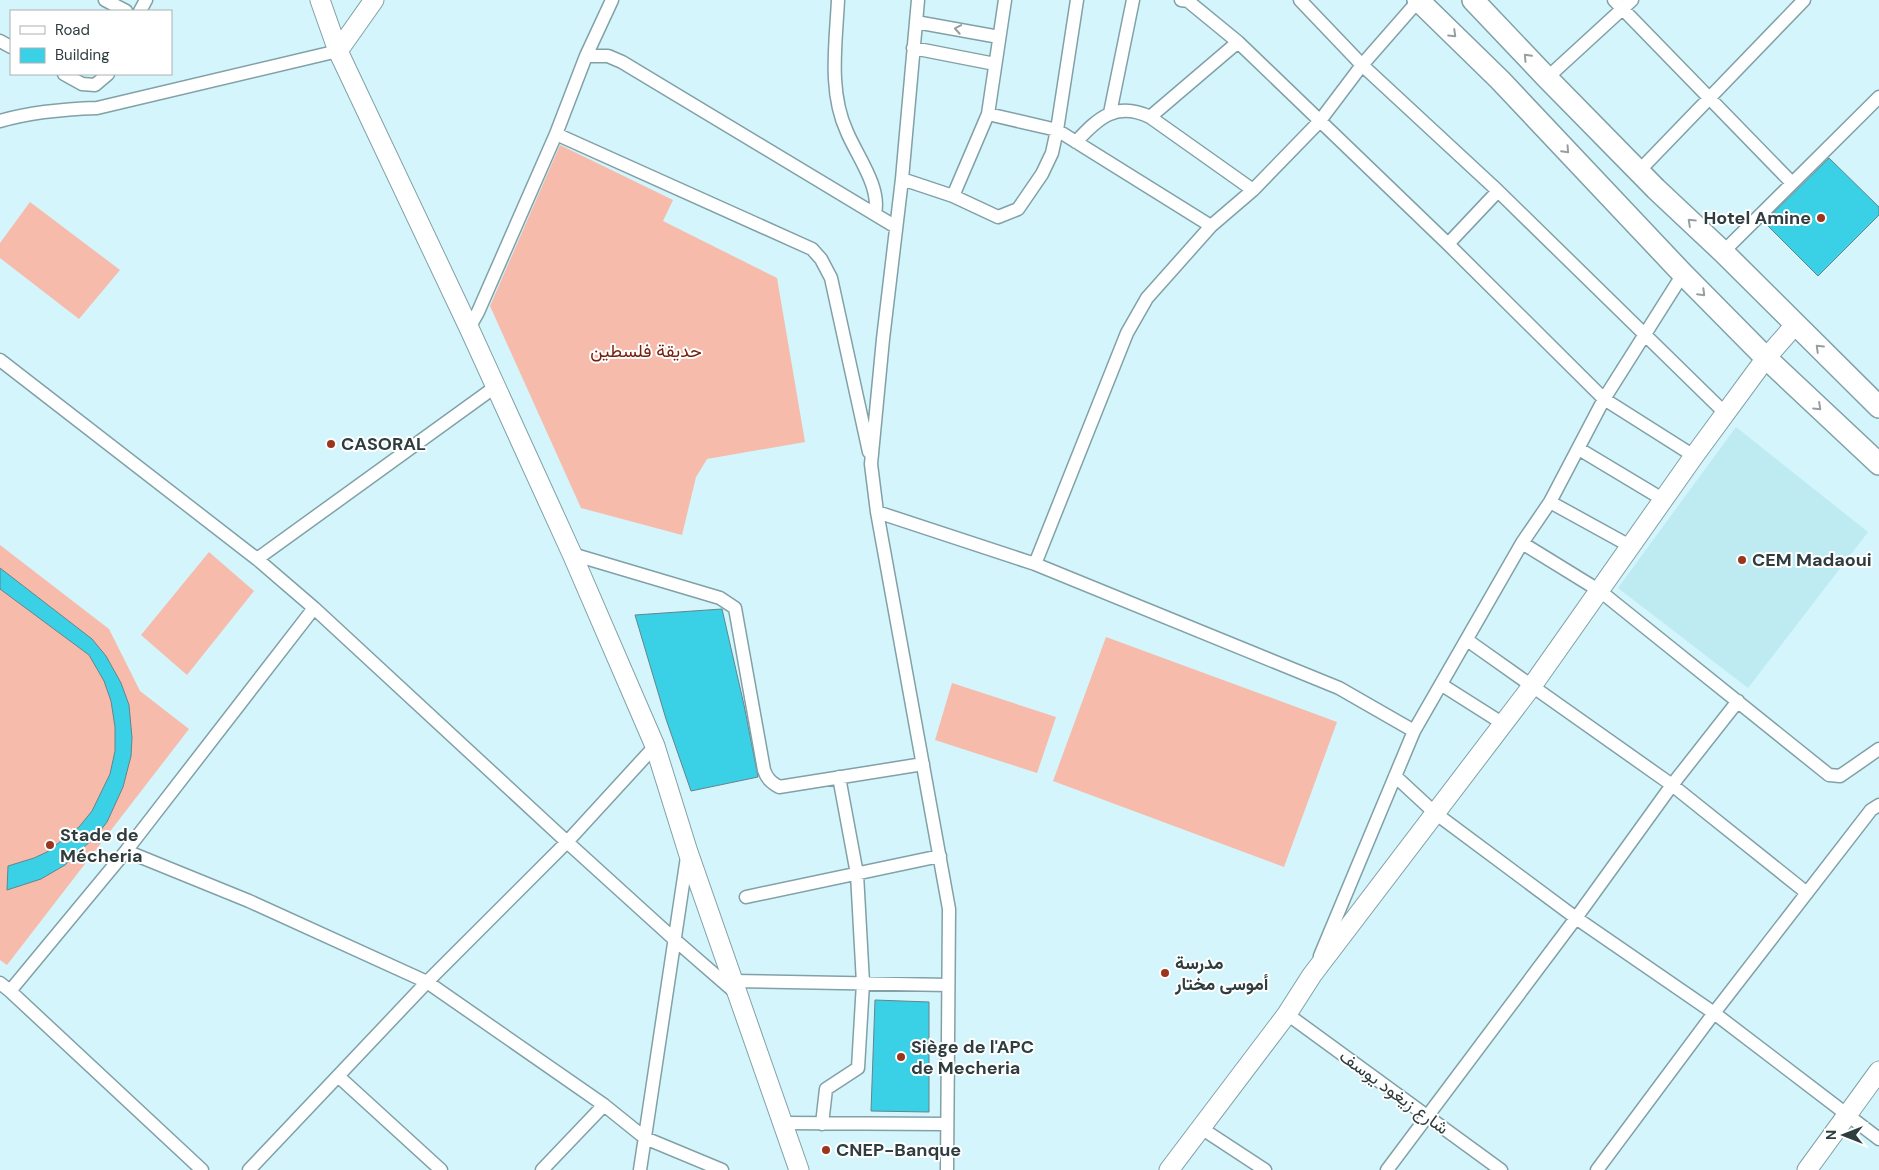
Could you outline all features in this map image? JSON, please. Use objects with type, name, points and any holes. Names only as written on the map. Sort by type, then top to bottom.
[{"type":"main road","points":[[320,0],[338,51],[469,328],[572,554],[655,746],[688,852],[799,1170]]},
{"type":"main road","points":[[338,51],[374,0]]},
{"type":"main road","points":[[1418,0],[1500,80],[1683,274],[1766,358],[1879,464]]},
{"type":"main road","points":[[1475,1],[1639,172],[1723,252],[1879,407]]},
{"type":"main road","points":[[1169,1170],[1287,1014],[1312,975],[1532,686],[1694,456],[1766,358],[1795,325]]},
{"type":"main road","points":[[1807,1170],[1879,1071]]},
{"type":"street","points":[[104,0],[124,10]]},
{"type":"street","points":[[469,328],[478,312],[556,134],[586,56],[612,0]]},
{"type":"street","points":[[838,0],[835,64],[838,104],[846,131],[875,192],[877,204],[875,213]]},
{"type":"street","points":[[872,464],[883,339],[902,180],[918,0]]},
{"type":"street","points":[[953,196],[988,114],[1005,0]]},
{"type":"street","points":[[902,180],[953,196],[998,217],[1018,209],[1042,174],[1052,153],[1077,0]]},
{"type":"street","points":[[1110,113],[1133,0]]},
{"type":"street","points":[[1185,0],[1238,42],[1319,122],[1448,244],[1604,399],[1694,456]]},
{"type":"street","points":[[1300,0],[1362,65],[1498,191],[1726,414]]},
{"type":"street","points":[[1035,564],[1126,333],[1147,298],[1211,226],[1253,190],[1319,122],[1362,65],[1418,0]]},
{"type":"street","points":[[1547,78],[1618,5],[1632,0]]},
{"type":"street","points":[[1639,172],[1804,0]]},
{"type":"street","points":[[1618,5],[1792,183]]},
{"type":"street","points":[[916,22],[999,37]]},
{"type":"street","points":[[1150,117],[1238,42]]},
{"type":"street","points":[[913,48],[995,64]]},
{"type":"street","points":[[0,122],[13,117],[58,110],[98,108],[338,51]]},
{"type":"street","points":[[586,56],[608,56],[622,62],[896,227]]},
{"type":"street","points":[[66,75],[82,84],[94,85],[107,75]]},
{"type":"street","points":[[1723,252],[1879,97]]},
{"type":"street","points":[[1076,142],[1096,121],[1110,113],[1137,111],[1150,117],[1253,190]]},
{"type":"street","points":[[988,114],[1057,130],[1211,226]]},
{"type":"street","points":[[556,134],[812,249],[821,259],[831,278],[872,464],[877,512],[949,909],[947,1170]]},
{"type":"street","points":[[1448,244],[1498,191]]},
{"type":"street","points":[[1312,975],[1414,730],[1442,685],[1522,543],[1550,502],[1604,399],[1683,274]]},
{"type":"street","points":[[0,360],[257,559],[314,608],[675,940],[735,988],[863,983],[948,985]]},
{"type":"street","points":[[257,559],[495,387]]},
{"type":"street","points":[[1579,449],[1664,500]]},
{"type":"street","points":[[1550,502],[1630,546]]},
{"type":"street","points":[[877,512],[1035,564],[1339,688],[1414,730]]},
{"type":"street","points":[[1522,543],[1600,591],[1829,775],[1840,776],[1879,749]]},
{"type":"street","points":[[572,554],[720,598],[735,608],[764,770],[767,777],[779,787],[923,764]]},
{"type":"street","points":[[202,1170],[5,987],[126,851],[314,608]]},
{"type":"street","points":[[1467,640],[1672,785],[1807,893]]},
{"type":"street","points":[[1442,685],[1502,723]]},
{"type":"street","points":[[1377,1170],[1390,1166],[1576,918],[1672,785],[1738,701]]},
{"type":"street","points":[[249,1170],[427,982],[567,842],[655,746]]},
{"type":"street","points":[[1395,776],[1435,813],[1576,918],[1714,1013],[1879,1139]]},
{"type":"street","points":[[822,1124],[826,1089],[858,1068],[863,983],[857,874],[839,777]]},
{"type":"street","points":[[1598,1170],[1714,1013],[1871,810],[1879,805]]},
{"type":"street","points":[[126,851],[249,901],[427,982],[604,1105],[645,1138],[722,1170]]},
{"type":"street","points":[[640,1170],[688,852]]},
{"type":"street","points":[[746,898],[940,856]]},
{"type":"street","name":"شارع زيغود يوسف","points":[[1287,1014],[1501,1170]]},
{"type":"street","points":[[338,1076],[441,1170]]},
{"type":"street","points":[[542,1170],[604,1105]]},
{"type":"street","points":[[783,1124],[947,1124]]},
{"type":"street","points":[[1201,1128],[1265,1170]]},
{"type":"shaded area","name":"CEM Madaoui","points":[[1736,427],[1868,532],[1748,688],[1618,588]]},
{"type":"green space","name":"حديقة فلسطين","points":[[560,145],[673,200],[663,221],[777,278],[805,442],[707,459],[696,477],[682,535],[581,508],[490,306]]},
{"type":"green space","points":[[30,202],[120,270],[79,319],[0,258],[0,243]]},
{"type":"green space","name":"Stade de Mécheria","points":[[0,545],[109,629],[140,691],[189,729],[7,965],[0,960]]},
{"type":"green space","points":[[209,552],[254,591],[187,675],[141,635]]},
{"type":"green space","points":[[1106,637],[1337,722],[1284,867],[1053,781]]},
{"type":"green space","points":[[952,683],[1056,717],[1037,773],[935,740]]},
{"type":"building","name":"Hotel Amine","points":[[1829,158],[1879,207],[1879,215],[1818,276],[1764,222]]},
{"type":"building","points":[[0,568],[92,639],[106,656],[121,683],[129,705],[132,738],[131,756],[123,787],[107,822],[97,835],[65,865],[41,879],[7,890],[8,866],[47,852],[79,827],[92,811],[110,774],[115,751],[115,727],[111,701],[104,681],[89,655],[0,589]]},
{"type":"building","points":[[722,609],[758,777],[691,791],[666,719],[635,615]]},
{"type":"building","name":"Siège de l'APC de Mecheria","points":[[875,1000],[929,1002],[929,1112],[871,1111]]},
{"type":"place","name":"Hotel Amine","points":[[1821,218]]},
{"type":"place","name":"CASORAL","points":[[331,444]]},
{"type":"place","name":"CEM Madaoui","points":[[1742,560]]},
{"type":"place","name":"Stade de Mécheria","points":[[50,845]]},
{"type":"place","name":"مدرسة أموسى مختار","points":[[1165,973]]},
{"type":"place","name":"Siège de l'APC de Mecheria","points":[[901,1057]]},
{"type":"place","name":"CNEP-Banque","points":[[826,1150]]}]
